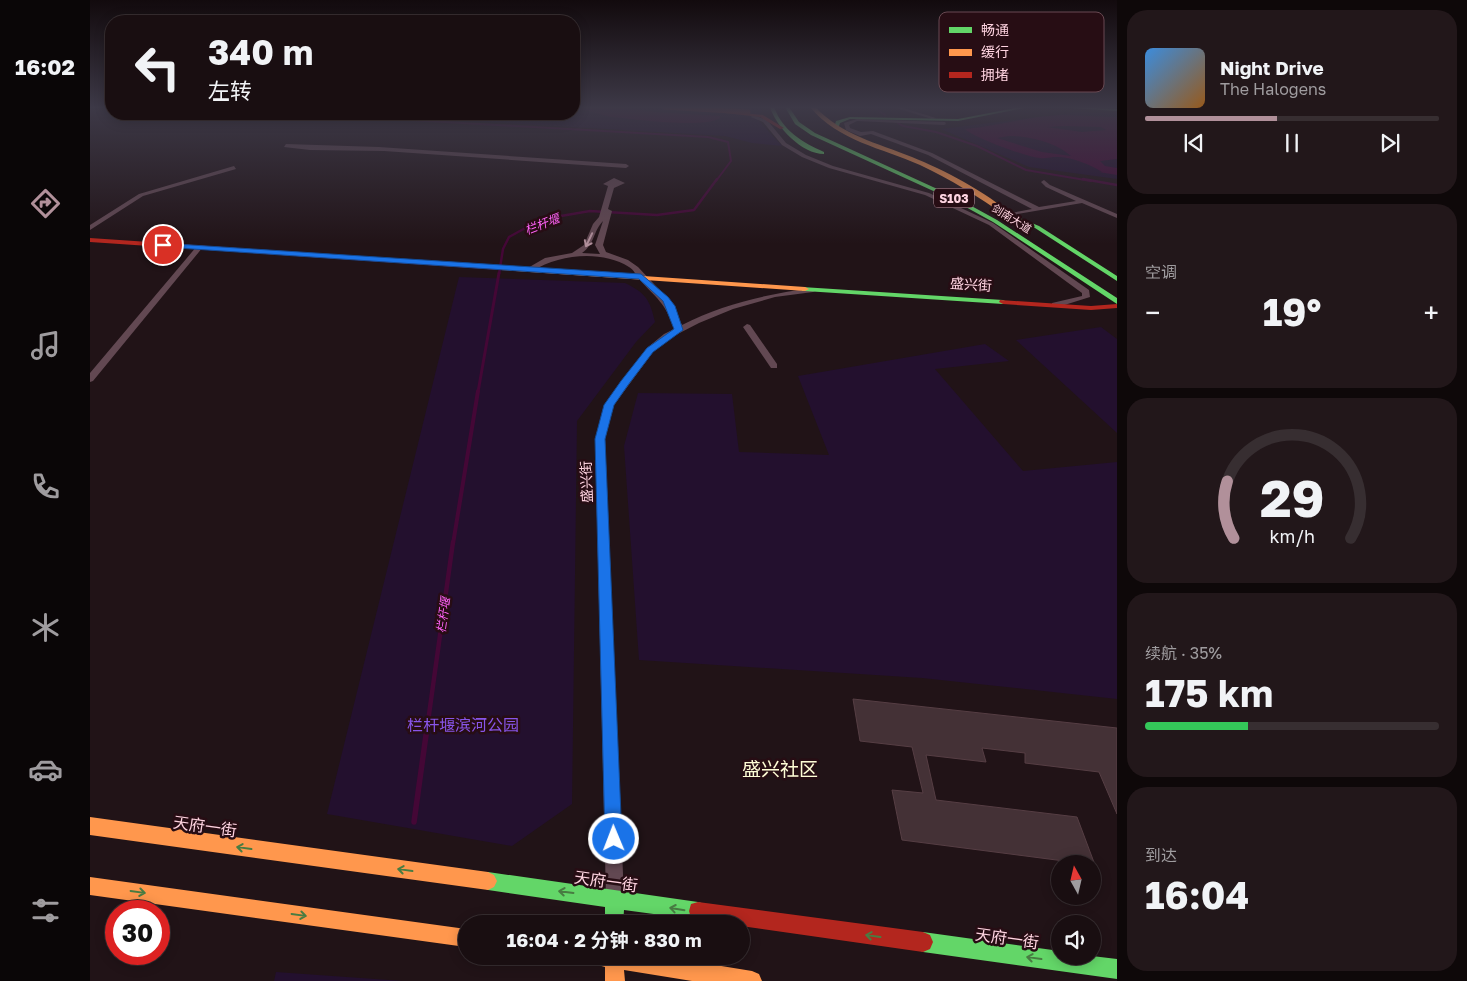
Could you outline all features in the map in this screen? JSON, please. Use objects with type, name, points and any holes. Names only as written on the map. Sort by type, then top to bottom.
[{"type":"main road","points":[[821,153],[900,181],[949,203]]},
{"type":"main road","name":"剑南大道","points":[[851,153],[955,199],[995,221],[1117,304]]},
{"type":"main road","name":"剑南大道","points":[[869,153],[1008,215],[1117,288]]},
{"type":"main road","points":[[894,153],[923,165],[990,200],[1008,215],[1037,227],[1117,279]]},
{"type":"main road","points":[[90,240],[832,290]]},
{"type":"main road","name":"盛兴街","points":[[832,290],[1091,308],[1117,304]]},
{"type":"main road","name":"天府一街","points":[[90,826],[615,898],[703,913],[1117,969]]},
{"type":"main road","points":[[90,886],[458,937]]},
{"type":"main road","points":[[614,915],[615,898]]},
{"type":"main road","points":[[614,965],[615,981]]},
{"type":"main road","points":[[660,965],[752,981]]},
{"type":"street","points":[[444,153],[501,156],[562,163],[580,162],[626,166]]},
{"type":"street","points":[[799,153],[831,167],[903,186],[949,203],[992,224],[1086,292],[1086,297],[1056,305]]},
{"type":"street","points":[[927,153],[1039,210]]},
{"type":"street","points":[[90,228],[141,195],[234,168]]},
{"type":"street","points":[[1044,182],[1048,186],[1117,216]]},
{"type":"street","points":[[524,268],[580,252],[587,246],[596,224],[604,218],[618,186],[611,186],[609,204]]},
{"type":"street","points":[[1008,215],[1084,202]]},
{"type":"street","points":[[604,218],[606,226],[599,245],[603,253],[611,258],[634,266],[641,276],[666,299],[679,330]]},
{"type":"street","points":[[90,379],[199,248]]},
{"type":"street","points":[[570,256],[611,258]]},
{"type":"street","name":"盛兴街","points":[[615,898],[600,439],[609,405],[650,350],[667,336],[696,321],[754,300],[794,291],[832,290]]},
{"type":"street","points":[[747,327],[774,366]]},
{"type":"green space","points":[[996,153],[1117,153],[1117,179],[1029,167]]},
{"type":"green space","name":"栏杆堰滨河公园","points":[[459,277],[625,283],[638,290],[646,298],[655,322],[636,342],[577,421],[572,804],[512,846],[327,814]]},
{"type":"green space","points":[[1101,327],[1117,339],[1117,433],[1016,340]]},
{"type":"green space","points":[[985,344],[1009,361],[935,369],[1023,471],[1117,462],[1117,699],[922,678],[639,660],[624,446],[638,393],[732,394],[739,452],[829,455],[798,376]]},
{"type":"green space","points":[[276,972],[403,981],[274,981]]},
{"type":"shaded area","points":[[1019,153],[1048,153],[1071,156],[1067,153],[1117,153],[1117,159],[1100,161],[1105,166],[1117,168],[1117,175],[1099,172],[1102,172],[1073,159],[1060,157],[1042,158]]},
{"type":"building","points":[[853,699],[1117,728],[1117,814],[1099,772],[1025,763],[1025,753],[982,748],[986,762],[926,755],[936,800],[1077,817],[1091,855],[1051,855],[1051,859],[902,840],[892,790],[923,793],[912,747],[860,741]]},
{"type":"waterway","name":"栏杆堰","points":[[716,181],[731,161],[730,153]]},
{"type":"waterway","points":[[991,153],[1026,170],[1091,181]]},
{"type":"waterway","name":"栏杆堰","points":[[499,274],[503,249],[509,237],[529,226],[555,217],[590,211],[657,215],[694,210],[717,179]]},
{"type":"waterway","points":[[1083,179],[1117,185]]},
{"type":"waterway","name":"栏杆堰","points":[[478,392],[499,273]]},
{"type":"waterway","name":"栏杆堰","points":[[453,544],[478,391]]},
{"type":"waterway","name":"栏杆堰","points":[[426,736],[453,542]]},
{"type":"waterway","name":"栏杆堰","points":[[414,822],[426,735]]},
{"type":"traffic: fast","points":[[854,153],[955,199],[995,221],[1117,302]]},
{"type":"traffic: fast","points":[[1008,215],[1037,227],[1117,279]]},
{"type":"traffic: fast","points":[[805,289],[1003,302]]},
{"type":"traffic: fast","points":[[488,881],[698,911]]},
{"type":"traffic: fast","points":[[614,915],[615,898]]},
{"type":"traffic: fast","points":[[923,942],[1117,969]]},
{"type":"traffic: slow","points":[[894,153],[945,175],[1008,215]]},
{"type":"traffic: slow","points":[[501,268],[805,289]]},
{"type":"traffic: slow","points":[[90,826],[488,881]]},
{"type":"traffic: slow","points":[[90,886],[458,937]]},
{"type":"traffic: slow","points":[[614,965],[615,981]]},
{"type":"traffic: slow","points":[[653,965],[752,981]]},
{"type":"traffic: jam","points":[[90,240],[501,268]]},
{"type":"traffic: jam","points":[[1003,302],[1091,308],[1117,306]]},
{"type":"traffic: jam","points":[[698,911],[923,942]]},
{"type":"district","name":"盛兴社区","points":[[780,768]]},
{"type":"route","points":[[163,245],[641,276],[666,299],[679,330],[658,342],[650,350],[609,405],[600,439],[614,839]]}]
